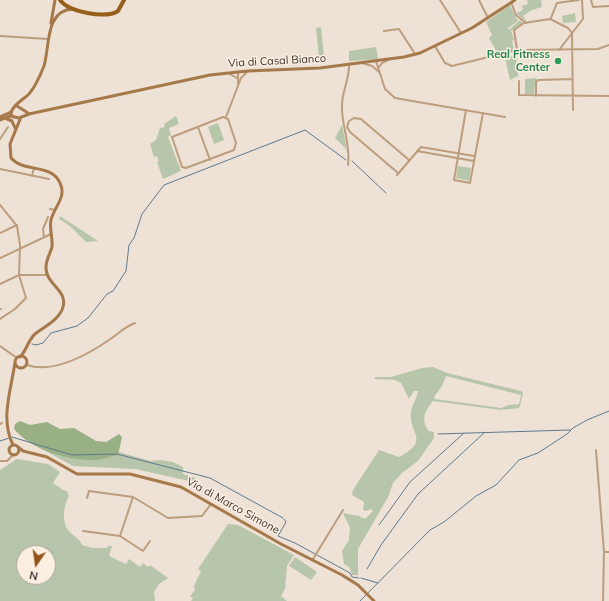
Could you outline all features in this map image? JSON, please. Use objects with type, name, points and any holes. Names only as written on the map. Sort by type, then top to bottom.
[{"type":"main road","points":[[60,0],[67,7],[73,9],[111,14],[120,8],[124,0]]},
{"type":"street","points":[[0,119],[11,112],[38,82],[44,64],[55,0]]},
{"type":"street","points":[[440,0],[462,33]]},
{"type":"street","points":[[479,0],[488,19]]},
{"type":"street","name":"Via di Casal Bianco","points":[[14,117],[21,117],[183,80],[224,73],[320,68],[388,60],[415,55],[436,46],[488,19],[515,0]]},
{"type":"street","points":[[550,19],[557,4],[581,0],[584,19],[559,50]]},
{"type":"street","points":[[591,0],[593,7],[609,6]]},
{"type":"street","points":[[511,2],[516,14],[526,23]]},
{"type":"street","points":[[48,41],[56,16],[63,11],[73,9]]},
{"type":"street","points":[[517,50],[513,31],[520,25],[550,19],[568,28],[572,33],[572,110]]},
{"type":"street","points":[[384,31],[399,29],[415,55]]},
{"type":"street","points":[[0,36],[48,41]]},
{"type":"street","points":[[436,46],[446,63],[452,66],[517,50],[600,49],[609,45]]},
{"type":"street","points":[[378,68],[381,64],[388,60]]},
{"type":"street","points":[[376,61],[385,89],[393,97],[505,117]]},
{"type":"street","points":[[359,63],[378,68]]},
{"type":"street","points":[[348,165],[349,153],[342,109],[349,64]]},
{"type":"street","points":[[226,117],[236,143],[236,148],[232,152],[210,160],[185,168],[182,167],[172,137],[226,117],[241,78],[248,71]]},
{"type":"street","points":[[238,72],[241,78]]},
{"type":"street","points":[[238,72],[238,87]]},
{"type":"street","points":[[224,73],[231,74],[237,78]]},
{"type":"street","points":[[536,96],[536,82],[538,80],[573,80]]},
{"type":"street","points":[[519,81],[519,95],[609,96]]},
{"type":"street","points":[[3,404],[18,359],[32,337],[58,316],[63,308],[64,299],[62,294],[47,275],[46,265],[52,247],[51,221],[62,196],[60,182],[49,172],[19,165],[11,158],[9,150],[21,117],[22,100]]},
{"type":"street","points":[[15,107],[22,109],[29,114]]},
{"type":"street","points":[[466,110],[454,180],[470,183],[483,113]]},
{"type":"street","points":[[11,112],[17,126]]},
{"type":"street","points":[[0,119],[14,117]]},
{"type":"street","points":[[409,160],[361,119],[355,117],[350,120],[347,126],[350,132],[398,174],[421,147],[475,156]]},
{"type":"street","points":[[5,118],[14,122],[15,133]]},
{"type":"street","points":[[0,139],[8,127]]},
{"type":"street","points":[[198,127],[210,160]]},
{"type":"street","points":[[434,149],[434,155]]},
{"type":"street","points":[[434,155],[437,150]]},
{"type":"street","points":[[417,151],[474,161]]},
{"type":"street","points":[[32,176],[34,168]]},
{"type":"street","points":[[0,169],[49,179]]},
{"type":"street","points":[[0,205],[17,225],[20,248],[19,275],[26,299],[0,319]]},
{"type":"street","points":[[50,209],[55,210]]},
{"type":"street","points":[[44,237],[43,228],[48,217]]},
{"type":"street","points":[[0,233],[17,225]]},
{"type":"street","points":[[0,258],[51,234]]},
{"type":"street","points":[[0,284],[19,275],[47,275]]},
{"type":"street","points":[[13,374],[19,368],[23,368],[27,365],[45,366],[66,363],[101,345],[135,323]]},
{"type":"street","points":[[0,346],[18,359],[26,358]]},
{"type":"street","points":[[24,351],[27,365]]},
{"type":"street","points":[[18,359],[19,368]]},
{"type":"street","points":[[1,418],[1,423],[9,448],[14,453]]},
{"type":"street","points":[[7,438],[13,445],[9,448]]},
{"type":"street","name":"Via di Marco Simone","points":[[13,445],[25,451],[47,457],[77,474],[130,474],[185,488],[342,574],[373,600]]},
{"type":"street","points":[[0,461],[7,461],[18,447]]},
{"type":"street","points":[[596,450],[604,552],[603,601]]},
{"type":"street","name":"Via di Marco Simone","points":[[14,453],[25,451]]},
{"type":"street","points":[[87,498],[88,491],[133,497],[169,518],[202,516],[211,503]]},
{"type":"street","points":[[120,536],[133,497]]},
{"type":"street","points":[[313,559],[342,510]]},
{"type":"street","points":[[83,531],[120,536],[143,551],[150,540]]},
{"type":"street","points":[[604,552],[609,552]]},
{"type":"green space","points":[[527,0],[541,0],[542,7],[532,10],[523,16],[527,22],[516,13],[523,10],[522,6],[528,4]]},
{"type":"green space","points":[[510,5],[518,21],[508,28],[509,30],[520,20],[523,23],[511,31],[514,40],[512,41],[514,50],[498,54],[489,38],[492,35],[486,22]]},
{"type":"green space","points":[[575,13],[576,22],[563,23],[562,16]]},
{"type":"green space","points":[[321,27],[324,57],[319,57],[316,28]]},
{"type":"green space","points":[[376,47],[378,59],[349,61],[349,51]]},
{"type":"green space","points":[[516,56],[518,76],[510,80],[505,57]]},
{"type":"green space","points":[[537,78],[534,94],[525,94],[525,79]]},
{"type":"green space","points":[[176,116],[179,124],[169,128],[171,135],[168,137],[181,171],[163,179],[157,162],[159,161],[157,156],[154,157],[150,144],[156,140],[160,128],[165,127],[164,124]]},
{"type":"green space","points":[[218,123],[224,140],[214,144],[208,127]]},
{"type":"green space","points":[[342,125],[347,150],[335,138]]},
{"type":"green space","points":[[458,166],[471,168],[469,181],[456,178]]},
{"type":"green space","points":[[60,216],[98,241],[86,242],[70,226],[59,219]]},
{"type":"green space","points":[[433,367],[447,373],[521,391],[523,393],[520,406],[519,408],[501,410],[433,401],[426,412],[424,419],[426,427],[429,431],[434,432],[434,438],[418,461],[402,473],[393,483],[388,497],[358,549],[358,575],[352,575],[349,567],[344,564],[342,551],[349,540],[350,528],[343,513],[359,516],[365,519],[373,511],[371,509],[366,511],[363,510],[364,502],[352,495],[353,490],[379,450],[399,457],[409,451],[414,446],[416,441],[411,421],[411,413],[418,391],[414,391],[409,399],[401,383],[395,380],[375,379],[375,377],[391,377],[422,368]],"holes":[[[446,376],[521,395],[519,404],[501,408],[435,399],[434,397],[442,386]]]},
{"type":"green space","points":[[20,421],[30,425],[47,422],[60,429],[74,428],[96,441],[106,442],[119,434],[122,437],[118,455],[97,460],[86,460],[75,459],[52,453],[31,443],[14,429],[15,424]]},
{"type":"green space","points":[[40,448],[56,453],[119,452],[150,461],[160,460],[173,462],[183,467],[183,474],[196,478],[194,482],[135,469],[73,466]]},
{"type":"green space","points":[[17,459],[48,464],[60,472],[53,483],[67,491],[69,496],[64,510],[64,521],[68,530],[79,539],[82,545],[93,548],[107,548],[108,546],[112,546],[109,556],[126,564],[129,559],[140,567],[143,563],[148,567],[150,565],[168,578],[159,584],[154,592],[155,601],[0,601],[0,470]]},
{"type":"green space","points":[[228,524],[238,525],[294,555],[287,566],[285,589],[281,596],[287,601],[191,601],[193,598],[190,596],[195,590],[194,586],[201,571],[198,569]]},
{"type":"green space","points":[[295,557],[317,572],[311,580],[289,566]]},
{"type":"waterway","points":[[32,344],[36,345],[43,343],[51,333],[77,326],[88,318],[107,294],[113,291],[126,271],[129,245],[134,238],[142,214],[164,185],[305,130],[346,160]]},
{"type":"waterway","points":[[352,161],[386,193]]},
{"type":"waterway","points":[[360,601],[430,530],[444,522],[476,496],[496,485],[519,460],[538,453],[567,434],[573,428],[587,420],[609,411]]},
{"type":"waterway","points":[[438,434],[570,430]]},
{"type":"waterway","points":[[367,569],[381,545],[418,494],[485,432]]},
{"type":"waterway","points":[[379,525],[410,482],[464,433]]},
{"type":"waterway","points":[[12,437],[72,455],[117,454],[210,478],[283,518]]},
{"type":"waterway","points":[[0,441],[9,438]]},
{"type":"waterway","points":[[284,519],[286,522],[278,536],[295,543],[350,573],[352,577],[359,578]]},
{"type":"waterway","points":[[361,578],[378,583]]},
{"type":"place","name":"Real Fitness Center","points":[[558,61]]}]
